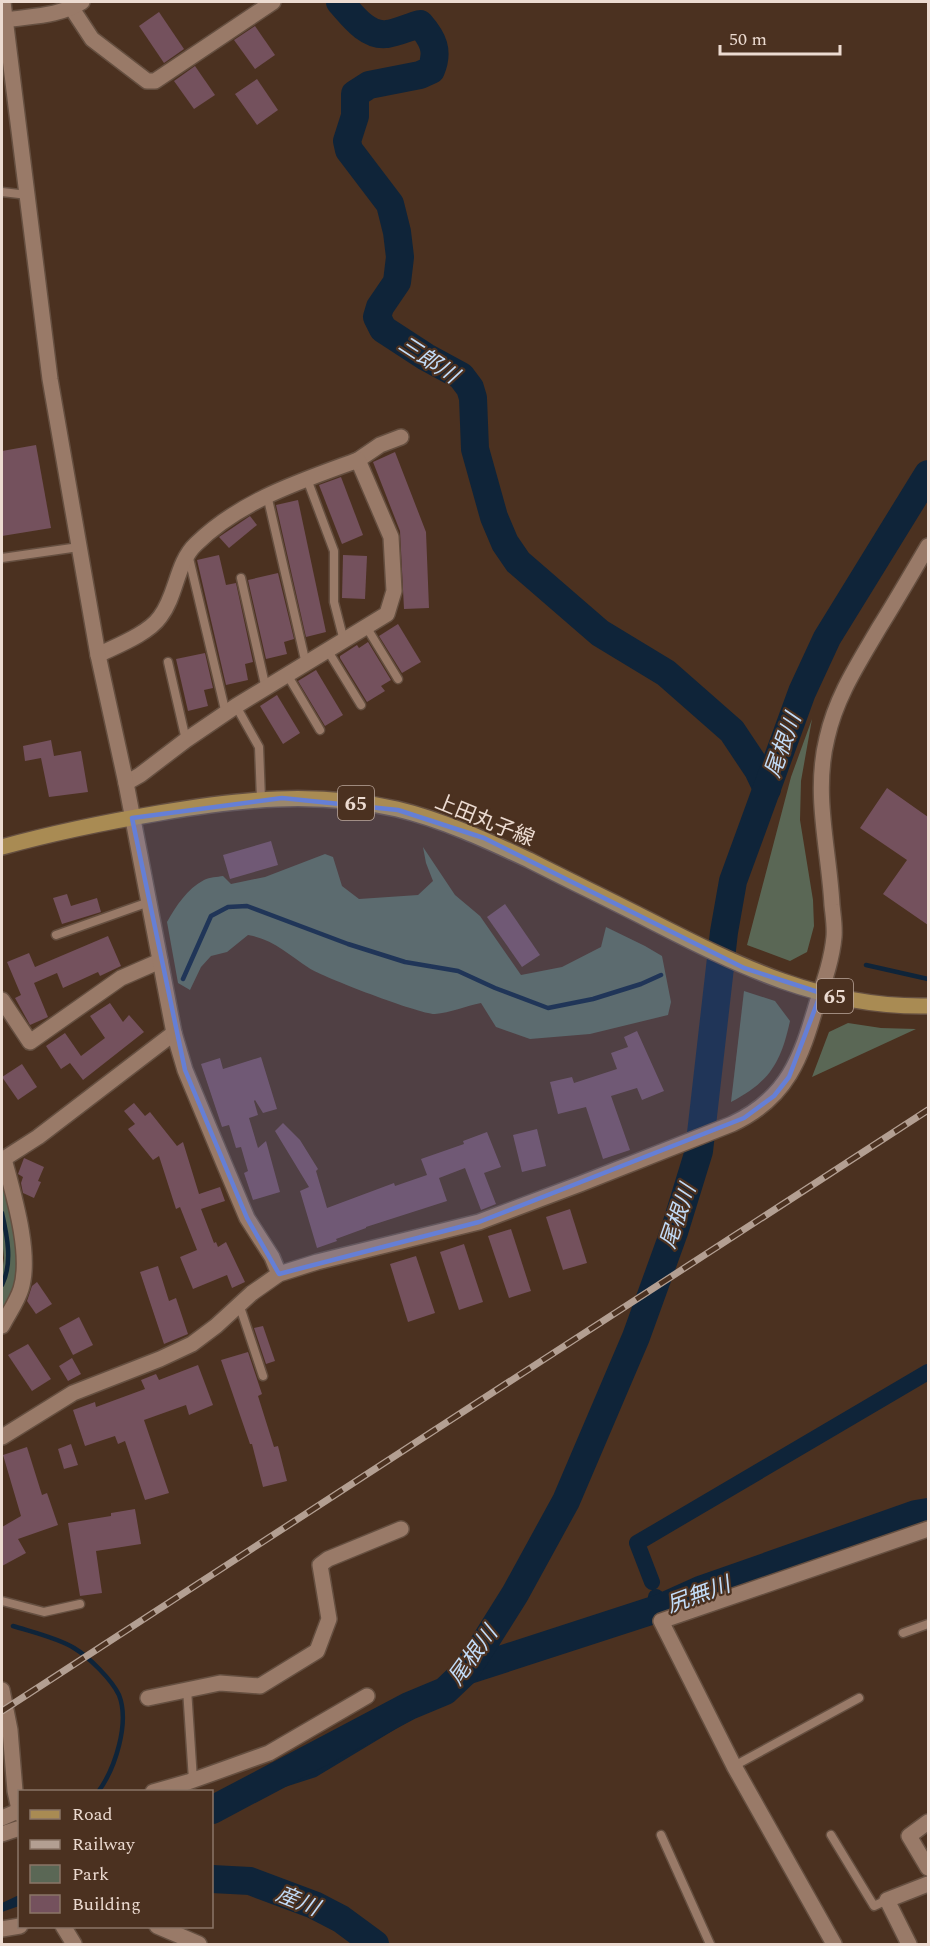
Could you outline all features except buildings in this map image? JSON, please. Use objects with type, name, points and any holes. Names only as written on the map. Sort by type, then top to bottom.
[{"type":"main road","name":"上田丸子線","points":[[2,847],[132,818],[234,801],[305,798],[351,802],[398,810],[484,838],[744,968],[765,976],[856,1001],[885,1005],[928,1006]]},
{"type":"street","points":[[3,2],[50,378],[98,655],[126,783],[174,1033],[185,1070],[232,1184],[247,1218],[272,1257],[279,1274]]},
{"type":"street","points":[[6,20],[54,13],[76,4],[92,39],[147,81],[155,81],[273,2]]},
{"type":"street","points":[[98,655],[145,630],[160,617],[188,553],[224,521],[267,495],[358,460],[380,445],[401,438]]},
{"type":"street","points":[[126,783],[231,710],[345,642],[387,614],[394,591],[391,537],[358,460]]},
{"type":"street","points":[[2,1437],[73,1393],[192,1344],[279,1274],[317,1262],[479,1222],[727,1126],[755,1112],[782,1086],[800,1055],[821,993],[834,936],[821,795],[823,756],[833,714],[846,683],[928,546]]},
{"type":"street","points":[[2,1000],[30,1042],[121,978],[160,961]]},
{"type":"street","points":[[2,1326],[21,1288],[24,1266],[23,1245],[13,1193],[3,1159],[38,1137],[174,1033]]},
{"type":"street","points":[[148,1698],[220,1683],[260,1686],[317,1651],[329,1619],[320,1565],[328,1559],[401,1529]]},
{"type":"street","points":[[834,1944],[734,1766],[661,1621],[928,1529]]},
{"type":"street","points":[[2,1690],[10,1730],[18,1808]]},
{"type":"street","points":[[157,1790],[193,1780],[269,1752],[367,1696]]},
{"type":"street","points":[[2,1818],[18,1813]]},
{"type":"street","points":[[928,1822],[909,1836],[928,1868]]},
{"type":"street","points":[[2,1834],[18,1829]]},
{"type":"street","points":[[909,1944],[887,1900],[928,1884]]},
{"type":"street","points":[[2,1929],[18,1926]]},
{"type":"street","points":[[64,1928],[74,1944]]},
{"type":"street","points":[[162,1928],[200,1944]]},
{"type":"lane","points":[[2,192],[28,195]]},
{"type":"lane","points":[[307,479],[334,551],[334,602],[345,642]]},
{"type":"lane","points":[[267,495],[306,665]]},
{"type":"lane","points":[[2,558],[79,547]]},
{"type":"lane","points":[[188,553],[231,710],[258,747],[261,799]]},
{"type":"lane","points":[[241,578],[266,689]]},
{"type":"lane","points":[[367,628],[398,679]]},
{"type":"lane","points":[[328,651],[361,705]]},
{"type":"lane","points":[[168,662],[186,740]]},
{"type":"lane","points":[[288,676],[320,730]]},
{"type":"lane","points":[[56,935],[149,902]]},
{"type":"lane","points":[[239,1304],[263,1376]]},
{"type":"lane","points":[[2,1601],[44,1612],[80,1604]]},
{"type":"lane","points":[[903,1633],[928,1624]]},
{"type":"lane","points":[[187,1689],[193,1780]]},
{"type":"lane","points":[[734,1766],[859,1698]]},
{"type":"lane","points":[[831,1835],[874,1906],[887,1900]]},
{"type":"lane","points":[[661,1836],[710,1944]]},
{"type":"highlighted area","points":[[282,798],[398,810],[484,838],[744,968],[821,993],[789,1077],[774,1096],[744,1118],[479,1222],[279,1274],[247,1218],[185,1070],[132,818]]},
{"type":"green space","points":[[812,719],[801,781],[800,820],[813,900],[814,926],[807,952],[790,961],[747,945],[791,777]]},
{"type":"green space","points":[[423,847],[455,895],[480,916],[521,975],[562,967],[601,947],[606,927],[662,956],[671,1002],[668,1015],[590,1034],[530,1039],[496,1027],[481,1003],[435,1014],[426,1013],[372,995],[318,973],[273,944],[248,935],[227,952],[211,956],[201,967],[190,990],[178,983],[167,922],[187,893],[204,880],[223,876],[231,884],[265,877],[325,854],[333,857],[342,886],[359,899],[418,895],[433,881]]},
{"type":"green space","points":[[744,991],[775,1001],[790,1021],[778,1059],[772,1069],[755,1087],[731,1102]]},
{"type":"green space","points":[[848,1023],[881,1028],[916,1029],[812,1077],[829,1032]]},
{"type":"green space","points":[[2,1168],[19,1247],[18,1281],[2,1316],[4,1258]]},
{"type":"water","points":[[466,1671],[459,1691],[316,1777],[285,1787],[253,1792],[213,1813],[213,1800],[287,1764],[322,1760],[333,1751],[372,1733],[404,1712],[426,1702]]},
{"type":"water","points":[[18,1895],[18,1906],[2,1912],[2,1903]]},
{"type":"waterway","name":"三郎川","points":[[340,2],[360,24],[380,34],[420,24],[431,40],[434,51],[431,70],[420,75],[369,85],[355,94],[355,116],[347,141],[349,150],[390,204],[400,257],[397,282],[380,307],[377,317],[383,329],[461,376],[470,388],[473,398],[475,449],[494,517],[505,543],[518,562],[600,633],[666,673],[732,731],[758,770],[767,789]]},
{"type":"waterway","name":"尾根川","points":[[213,1809],[409,1706],[445,1691],[466,1671],[488,1637],[515,1594],[566,1501],[636,1337],[674,1232],[699,1151],[724,932],[733,881],[802,692],[827,638],[928,474]]},
{"type":"waterway","points":[[183,979],[211,916],[228,907],[247,906],[348,944],[405,962],[458,971],[548,1008],[593,999],[641,984],[661,975]]},
{"type":"waterway","points":[[866,965],[928,979]]},
{"type":"waterway","points":[[2,1213],[8,1258],[2,1285]]},
{"type":"waterway","points":[[652,1582],[637,1543],[928,1372]]},
{"type":"waterway","name":"尻無川","points":[[466,1671],[660,1608],[700,1590],[916,1514],[928,1512]]},
{"type":"waterway","points":[[656,1597],[660,1608]]},
{"type":"waterway","points":[[13,1626],[68,1644],[100,1669],[119,1695],[122,1706],[122,1732],[115,1759],[99,1790]]},
{"type":"waterway","name":"産川","points":[[213,1879],[250,1881],[314,1905],[341,1919],[375,1944]]},
{"type":"railway","points":[[2,1711],[928,1110]]}]
